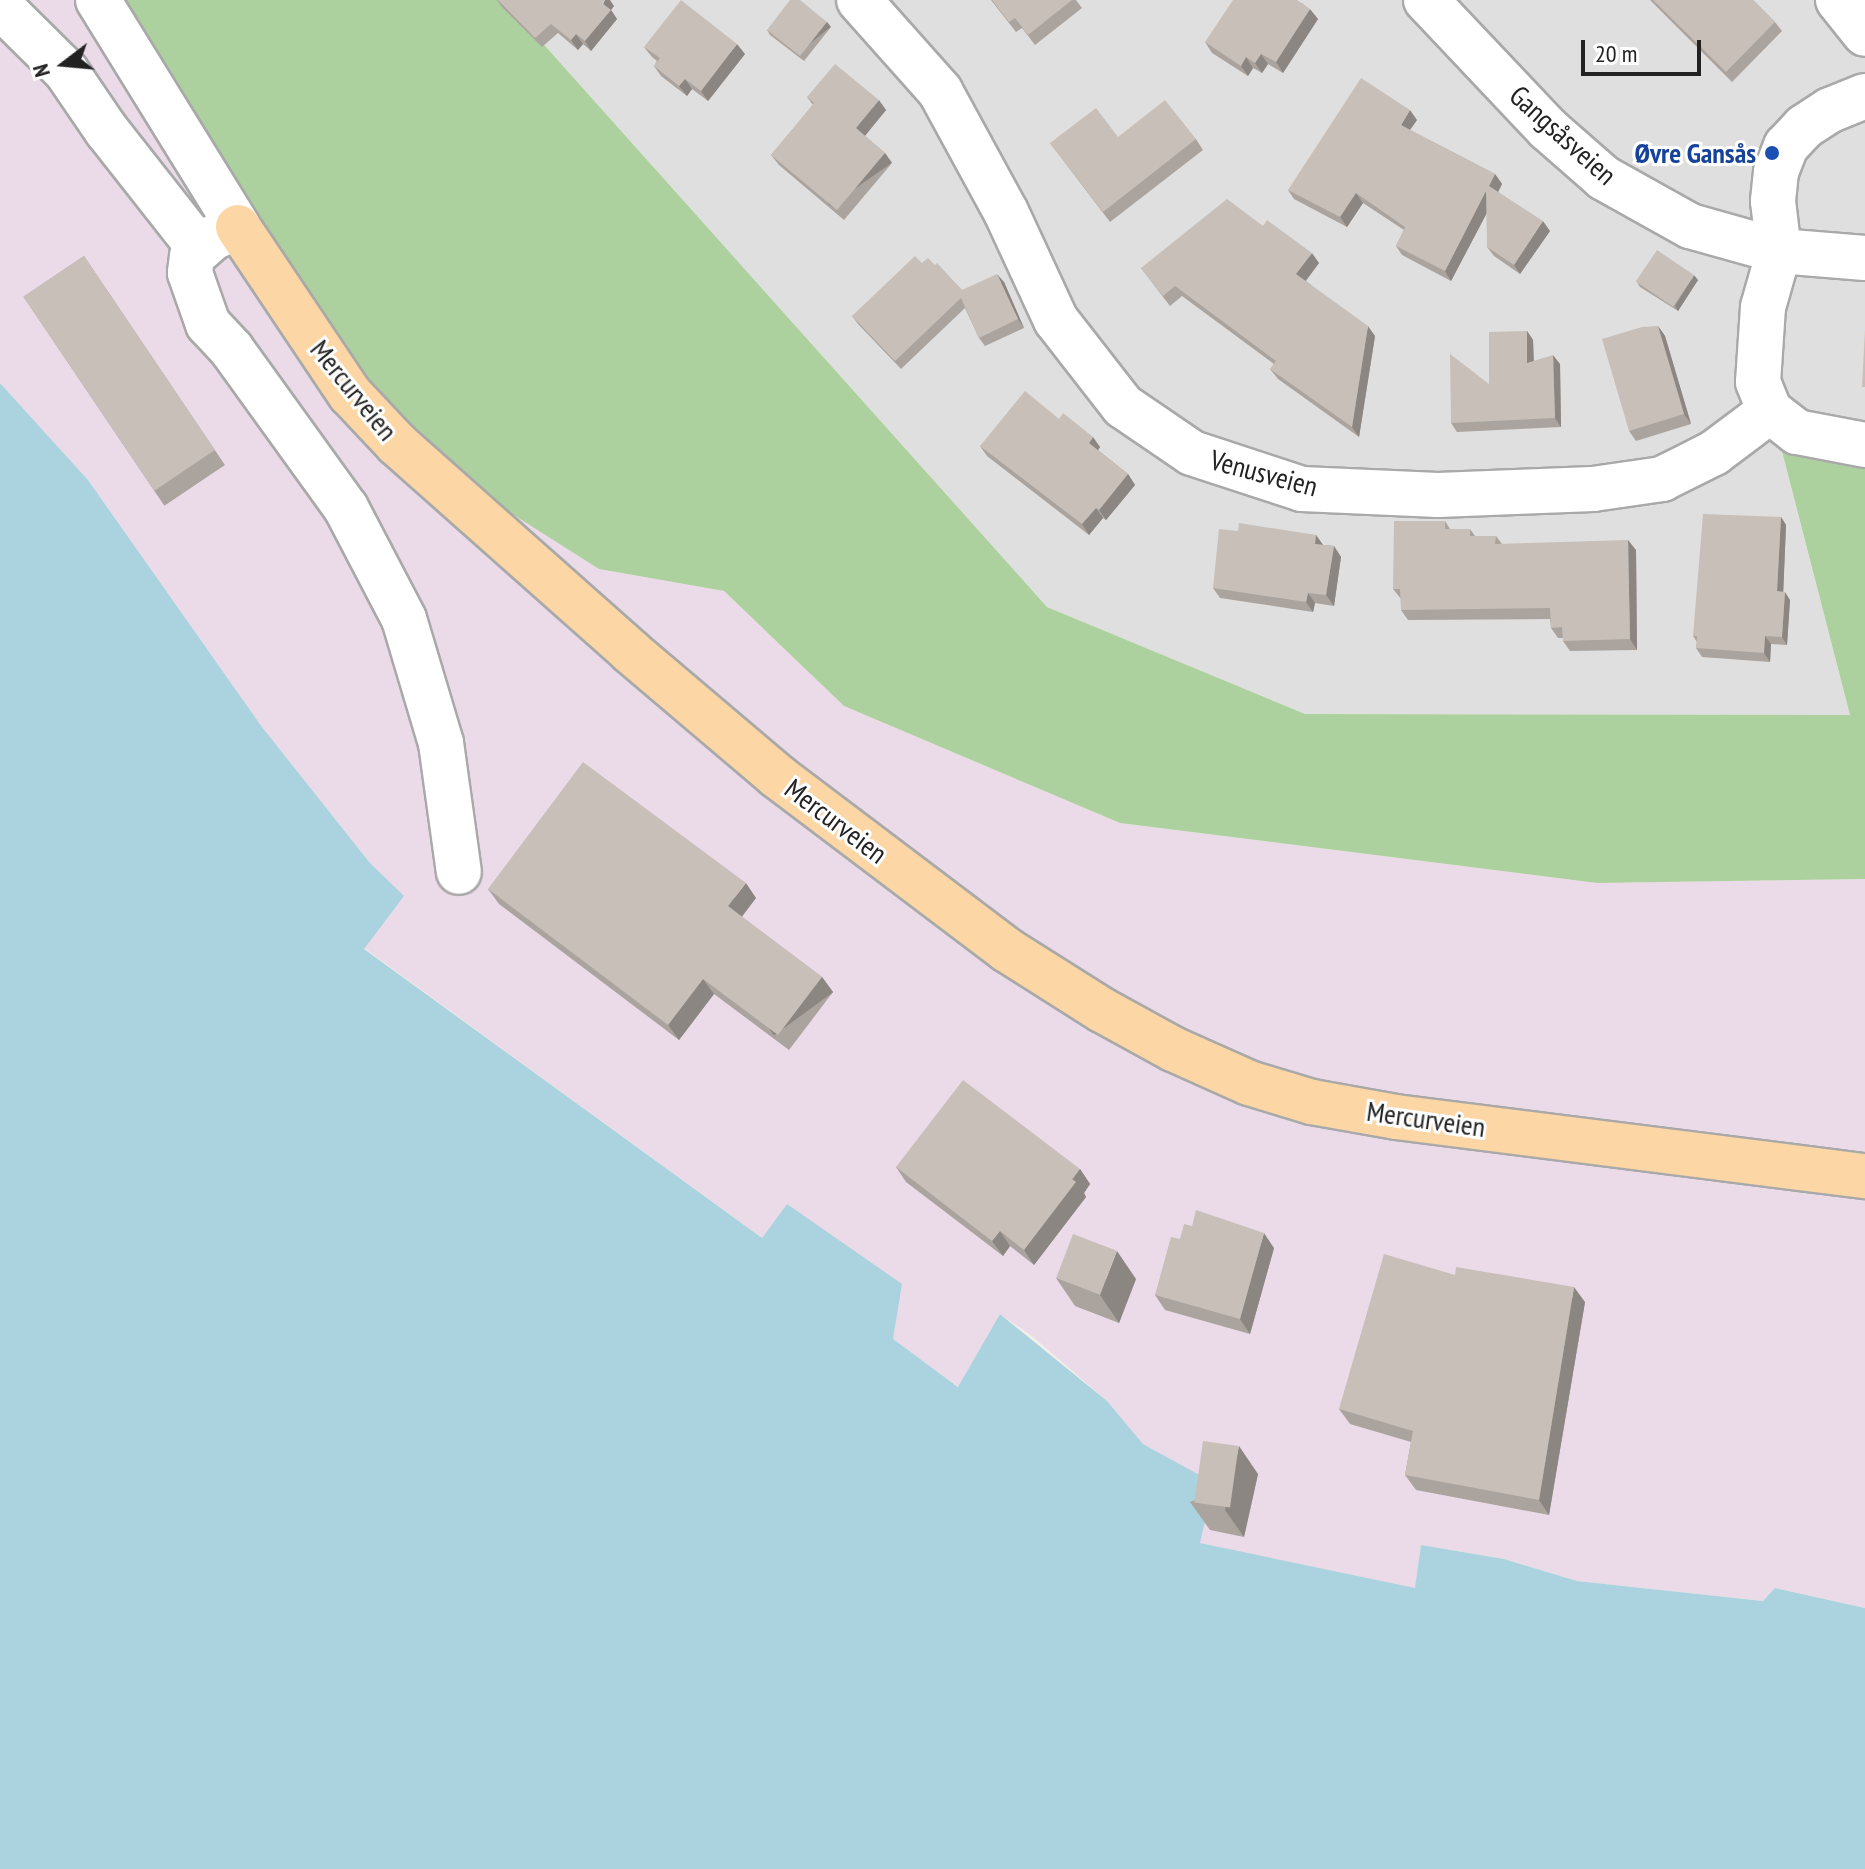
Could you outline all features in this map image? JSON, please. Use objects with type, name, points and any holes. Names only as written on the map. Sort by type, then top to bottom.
[{"type":"main road","name":"Mercurveien","points":[[238,227],[350,394],[397,444],[777,776],[995,941],[1102,1010],[1173,1049],[1249,1083],[1312,1102],[1396,1117],[1865,1176]]},
{"type":"street","name":"Mercurveien","points":[[98,0],[238,227]]},
{"type":"street","name":"Venusveien","points":[[859,0],[940,91],[1006,212],[1056,320],[1123,406],[1192,453],[1302,489],[1438,495],[1593,489],[1662,479],[1714,453],[1770,411]]},
{"type":"street","name":"Gangsåsveien","points":[[1426,0],[1548,129],[1604,178],[1690,226],[1779,251],[1865,258]]},
{"type":"street","points":[[1838,0],[1865,34]]},
{"type":"street","points":[[0,6],[66,71],[107,131],[200,249]]},
{"type":"street","points":[[1865,96],[1830,110],[1804,127],[1786,146],[1776,172],[1773,201],[1779,251],[1763,307],[1758,382],[1770,411],[1797,432],[1865,445]]},
{"type":"street","points":[[238,227],[214,237],[192,256],[190,273],[208,324],[232,350],[346,508],[404,619],[441,743],[459,872]]},
{"type":"shaded area","points":[[0,0],[81,0],[599,569],[724,591],[844,706],[1120,823],[1597,883],[1865,879],[1865,1608],[1775,1588],[1764,1601],[1577,1581],[1504,1559],[1421,1545],[1416,1589],[1199,1543],[1213,1483],[1143,1444],[1107,1401],[1032,1336],[1000,1314],[959,1387],[892,1339],[787,1204],[762,1238],[364,948],[403,896],[370,863],[262,727],[88,480],[0,383]]},
{"type":"shaded area","points":[[504,0],[1865,0],[1865,452],[1778,437],[1850,715],[1305,714],[1047,607]]},
{"type":"green space","points":[[81,0],[504,0],[1047,607],[1305,714],[1850,715],[1778,436],[1865,452],[1865,879],[1597,883],[1120,823],[844,706],[724,591],[599,569],[397,441]]},
{"type":"water","points":[[0,383],[88,480],[262,727],[370,863],[404,896],[364,949],[762,1238],[787,1204],[902,1284],[893,1339],[958,1387],[1000,1314],[1107,1401],[1143,1444],[1214,1483],[1200,1543],[1415,1588],[1421,1545],[1504,1559],[1577,1581],[1763,1601],[1775,1588],[1865,1608],[1865,1869],[0,1869]]},
{"type":"building","points":[[498,0],[605,0],[602,3],[611,10],[585,41],[576,34],[571,40],[551,24],[535,38]]},
{"type":"building","points":[[681,0],[737,44],[701,91],[685,79],[679,86],[654,66],[660,58],[644,47]]},
{"type":"building","points":[[790,0],[800,0],[827,22],[800,56],[767,30]]},
{"type":"building","points":[[992,0],[1072,0],[1028,35],[1015,18],[1009,22]]},
{"type":"building","points":[[1233,0],[1297,0],[1310,9],[1276,62],[1261,54],[1255,63],[1246,57],[1241,66],[1205,42]]},
{"type":"building","points":[[1653,0],[1753,0],[1775,22],[1726,72]]},
{"type":"building","points":[[835,64],[879,100],[856,128],[885,153],[837,210],[771,155],[814,103],[807,97]]},
{"type":"building","points":[[1361,78],[1410,110],[1401,125],[1495,174],[1489,186],[1543,221],[1514,265],[1487,247],[1486,191],[1445,271],[1396,246],[1405,227],[1356,193],[1340,217],[1288,190]]},
{"type":"building","points":[[1165,100],[1196,139],[1103,212],[1050,143],[1096,108],[1118,137]]},
{"type":"building","points":[[1227,199],[1263,226],[1267,220],[1312,253],[1296,274],[1368,326],[1352,427],[1270,369],[1276,361],[1175,286],[1163,296],[1141,268]]},
{"type":"building","points":[[1657,250],[1694,275],[1673,307],[1636,282]]},
{"type":"building","points":[[84,256],[215,450],[154,491],[23,297]]},
{"type":"building","points":[[915,256],[922,263],[928,258],[935,265],[937,263],[962,290],[997,274],[1018,319],[979,338],[961,298],[895,361],[852,316]]},
{"type":"building","points":[[1658,326],[1684,414],[1629,431],[1602,339],[1642,327]]},
{"type":"building","points":[[1865,330],[1865,387],[1862,387]]},
{"type":"building","points":[[1527,331],[1527,363],[1553,355],[1555,418],[1451,423],[1450,354],[1489,384],[1489,332]]},
{"type":"building","points":[[1025,391],[1059,419],[1063,413],[1093,437],[1089,443],[1128,474],[1099,510],[1096,508],[1082,524],[980,446]]},
{"type":"building","points":[[1703,514],[1781,517],[1777,591],[1785,592],[1782,637],[1765,636],[1764,653],[1696,648],[1697,636],[1693,636]]},
{"type":"building","points":[[1394,521],[1445,521],[1445,529],[1470,529],[1470,536],[1496,536],[1495,544],[1628,540],[1630,639],[1563,641],[1562,627],[1551,628],[1550,608],[1401,610],[1400,589],[1393,589]]},
{"type":"building","points":[[1239,523],[1316,535],[1315,544],[1334,546],[1326,595],[1308,593],[1306,602],[1213,588],[1219,529],[1238,531]]},
{"type":"building","points":[[583,762],[746,883],[728,906],[822,977],[778,1035],[703,979],[668,1025],[488,889]]},
{"type":"building","points":[[963,1080],[1080,1169],[1072,1179],[1076,1182],[1024,1250],[1000,1231],[992,1241],[896,1167]]},
{"type":"building","points":[[1196,1210],[1264,1233],[1240,1319],[1155,1295],[1171,1237],[1180,1239],[1184,1224],[1192,1226]]},
{"type":"building","points":[[1073,1234],[1117,1251],[1100,1295],[1056,1278]]},
{"type":"building","points":[[1384,1254],[1455,1275],[1456,1267],[1574,1287],[1539,1500],[1405,1475],[1413,1431],[1339,1409]]},
{"type":"building","points":[[1203,1441],[1239,1446],[1230,1507],[1194,1502]]},
{"type":"place","name":"Øvre Gansås","points":[[1772,153]]}]
